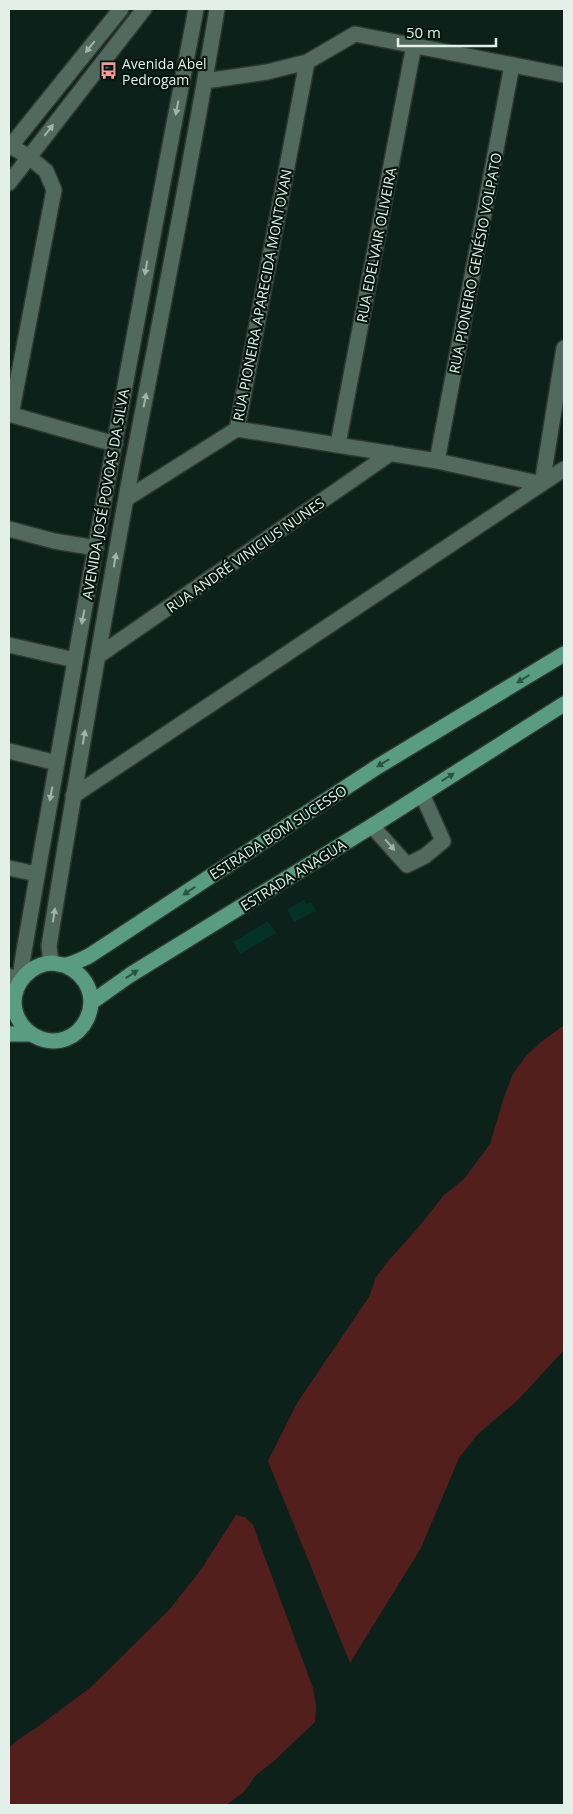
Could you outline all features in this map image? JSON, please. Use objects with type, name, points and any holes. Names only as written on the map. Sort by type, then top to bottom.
[{"type":"main road","name":"ESTRADA BOM SUCESSO","points":[[14,978],[39,966],[57,964],[89,956],[377,767],[564,654]]},
{"type":"main road","name":"ESTRADA ANAGUA","points":[[92,1002],[130,975],[372,826],[564,704]]},
{"type":"main road","points":[[9,1034],[32,1034],[49,1040],[68,1038],[82,1027],[91,1011],[90,992],[81,975],[73,969],[57,964]]},
{"type":"main road","points":[[14,978],[12,1009],[20,1022],[32,1034]]},
{"type":"street","points":[[115,444],[10,414],[54,190],[46,171],[29,157],[9,147],[120,9]]},
{"type":"street","points":[[9,183],[144,9]]},
{"type":"street","name":"AVENIDA JOSÉ POVOAS DA SILVA","points":[[14,978],[37,874],[151,243],[196,9]]},
{"type":"street","name":"AVENIDA JOSÉ POVOAS DA SILVA","points":[[57,964],[49,946],[73,796],[217,9]]},
{"type":"street","points":[[205,81],[267,72],[307,62],[354,34],[564,75]]},
{"type":"street","name":"RUA EDELVAIR OLIVEIRA","points":[[338,444],[414,45]]},
{"type":"street","name":"RUA PIONEIRA APARECIDA MONTOVAN","points":[[126,499],[237,429],[307,62]]},
{"type":"street","name":"RUA PIONEIRO GENÉSIO VOLPATO","points":[[437,461],[512,64]]},
{"type":"street","points":[[151,243],[174,247]]},
{"type":"street","points":[[542,484],[564,348]]},
{"type":"street","points":[[237,429],[437,461],[542,484]]},
{"type":"street","name":"RUA ANDRÉ VINICIUS NUNES","points":[[98,656],[391,454]]},
{"type":"street","points":[[73,796],[564,469]]},
{"type":"street","points":[[9,529],[54,541],[96,548]]},
{"type":"street","points":[[9,645],[75,660]]},
{"type":"street","points":[[9,751],[57,762]]},
{"type":"street","points":[[372,826],[407,865],[425,856],[443,841],[422,794]]},
{"type":"street","points":[[9,868],[37,874]]},
{"type":"shaded area","points":[[564,1025],[564,1350],[518,1400],[478,1434],[459,1458],[421,1548],[350,1663],[268,1461],[297,1403],[369,1297],[376,1277],[444,1195],[464,1179],[490,1144],[513,1074],[526,1056]]},
{"type":"shaded area","points":[[236,1515],[245,1517],[253,1525],[313,1688],[316,1706],[315,1722],[274,1761],[256,1775],[243,1793],[226,1805],[9,1805],[9,1748],[91,1687],[169,1610],[200,1571]]},
{"type":"building","points":[[304,900],[306,904],[311,902],[316,911],[294,922],[287,909]]},
{"type":"building","points":[[268,921],[276,933],[240,954],[233,942]]},
{"type":"place","name":"Avenida Abel Pedrogam","points":[[108,71]]}]
